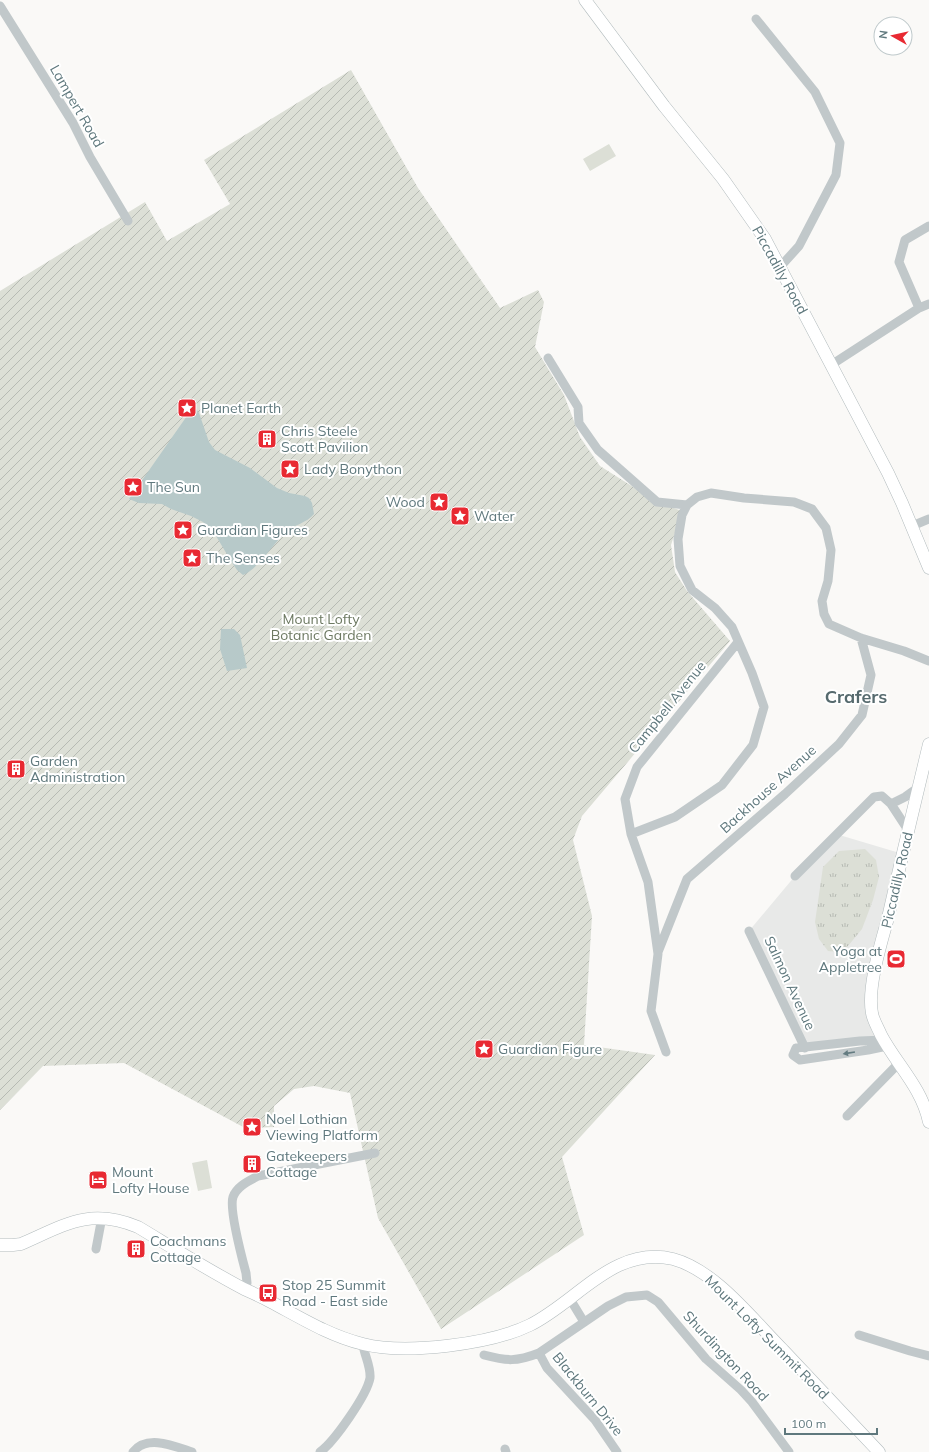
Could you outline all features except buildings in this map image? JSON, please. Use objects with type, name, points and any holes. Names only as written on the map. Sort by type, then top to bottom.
[{"type":"main road","name":"Piccadilly Road","points":[[585,0],[664,106],[723,179],[765,238],[888,473],[929,568]]},
{"type":"main road","name":"Piccadilly Road","points":[[929,744],[872,988],[872,1013],[886,1043],[914,1084],[923,1103],[929,1122]]},
{"type":"main road","name":"Mount Lofty Summit Road","points":[[0,1245],[21,1244],[79,1219],[102,1217],[122,1220],[138,1227],[244,1289],[316,1326],[338,1336],[363,1344],[384,1348],[408,1348],[464,1343],[498,1337],[531,1325],[570,1299],[606,1271],[621,1264],[636,1259],[657,1257],[672,1259],[706,1274],[735,1300],[879,1452]]},
{"type":"street","name":"Lampert Road","points":[[0,6],[73,123],[90,157],[128,221]]},
{"type":"street","points":[[756,19],[815,92],[840,143],[836,175],[799,246],[780,267]]},
{"type":"street","points":[[919,308],[899,262],[905,240],[929,226]]},
{"type":"street","points":[[831,365],[919,308],[929,304]]},
{"type":"street","points":[[548,358],[578,407],[579,424],[598,450],[657,502],[687,505]]},
{"type":"street","points":[[631,834],[675,817],[722,785],[753,746],[764,707],[752,673],[732,627],[715,608],[692,590],[680,566],[678,539],[682,515],[687,505],[697,497],[711,493],[744,498],[794,502],[812,509],[826,528],[831,550],[828,580],[822,601],[824,614],[829,624],[861,638],[904,651],[929,661]]},
{"type":"street","points":[[912,526],[929,519]]},
{"type":"street","name":"Backhouse Avenue","points":[[658,954],[687,879],[786,794],[839,744],[862,715],[871,675],[861,638]]},
{"type":"street","name":"Campbell Avenue","points":[[666,1052],[651,1011],[658,954],[648,882],[631,834],[625,799],[636,767],[738,642]]},
{"type":"street","points":[[891,804],[905,797],[919,786]]},
{"type":"street","points":[[795,876],[874,797],[882,796],[891,804],[908,830]]},
{"type":"street","name":"Salmon Avenue","points":[[749,931],[805,1048]]},
{"type":"street","points":[[860,1041],[886,1043],[868,1050],[800,1060],[793,1055],[796,1048],[860,1041]]},
{"type":"street","points":[[847,1116],[899,1063]]},
{"type":"street","points":[[244,1289],[247,1283],[246,1273],[232,1207],[233,1196],[237,1190],[245,1182],[258,1176],[375,1153]]},
{"type":"street","points":[[96,1249],[102,1217]]},
{"type":"street","name":"Shurdington Road","points":[[484,1355],[509,1360],[520,1360],[539,1353],[584,1322],[626,1296],[647,1295],[658,1302],[697,1349],[752,1402],[789,1452]]},
{"type":"street","points":[[570,1299],[584,1322]]},
{"type":"street","points":[[859,1334],[910,1352],[929,1356]]},
{"type":"street","points":[[320,1452],[332,1440],[365,1392],[370,1377],[363,1344]]},
{"type":"street","name":"Blackburn Drive","points":[[539,1353],[547,1368],[595,1420],[617,1452]]},
{"type":"street","points":[[133,1452],[141,1444],[154,1442],[192,1452]]},
{"type":"shaded area","points":[[196,409],[199,413],[209,442],[215,450],[250,468],[277,488],[289,493],[305,496],[309,498],[312,503],[314,514],[304,522],[285,533],[254,568],[243,575],[237,570],[213,531],[203,522],[162,504],[139,503],[129,499],[189,413]]},
{"type":"shaded area","points":[[221,629],[234,629],[240,635],[247,668],[227,671],[220,649]]},
{"type":"shaded area","points":[[836,834],[903,854],[872,988],[884,1040],[805,1048],[749,931],[795,876]]},
{"type":"green space","name":"Mount Lofty Botanic Garden","points":[[351,70],[418,188],[500,308],[538,290],[544,302],[535,347],[564,395],[580,437],[600,466],[657,502],[682,511],[671,545],[675,572],[687,591],[730,641],[582,816],[573,840],[592,916],[584,1045],[655,1055],[562,1157],[584,1235],[441,1329],[378,1218],[350,1093],[314,1086],[294,1089],[274,1106],[274,1127],[245,1128],[124,1063],[43,1066],[0,1110],[0,291],[145,202],[167,241],[230,204],[204,160]]},
{"type":"green space","points":[[609,144],[616,156],[590,171],[583,159]]},
{"type":"green space","points":[[865,849],[876,860],[879,877],[873,900],[862,929],[848,946],[838,952],[828,951],[819,939],[815,922],[823,867],[839,851]]},
{"type":"green space","points":[[207,1160],[212,1188],[198,1191],[192,1163]]},
{"type":"place","name":"Planet Earth","points":[[187,408]]},
{"type":"place","name":"Chris Steele Scott Pavilion","points":[[267,439]]},
{"type":"place","name":"Lady Bonython","points":[[290,469]]},
{"type":"place","name":"The Sun","points":[[133,487]]},
{"type":"place","name":"Wood","points":[[439,502]]},
{"type":"place","name":"Water","points":[[460,516]]},
{"type":"place","name":"Guardian Figures","points":[[183,530]]},
{"type":"place","name":"The Senses","points":[[192,558]]},
{"type":"place","name":"Garden Administration","points":[[16,769]]},
{"type":"place","name":"Yoga at Appletree","points":[[896,959]]},
{"type":"place","name":"Guardian Figure","points":[[484,1049]]},
{"type":"place","name":"Noel Lothian Viewing Platform","points":[[252,1127]]},
{"type":"place","name":"Gatekeepers Cottage","points":[[252,1164]]},
{"type":"place","name":"Mount Lofty House","points":[[98,1180]]},
{"type":"place","name":"Coachmans Cottage","points":[[136,1249]]},
{"type":"place","name":"Stop 25 Summit Road - East side","points":[[268,1293]]},
{"type":"district","name":"Crafers","points":[[856,696]]}]
